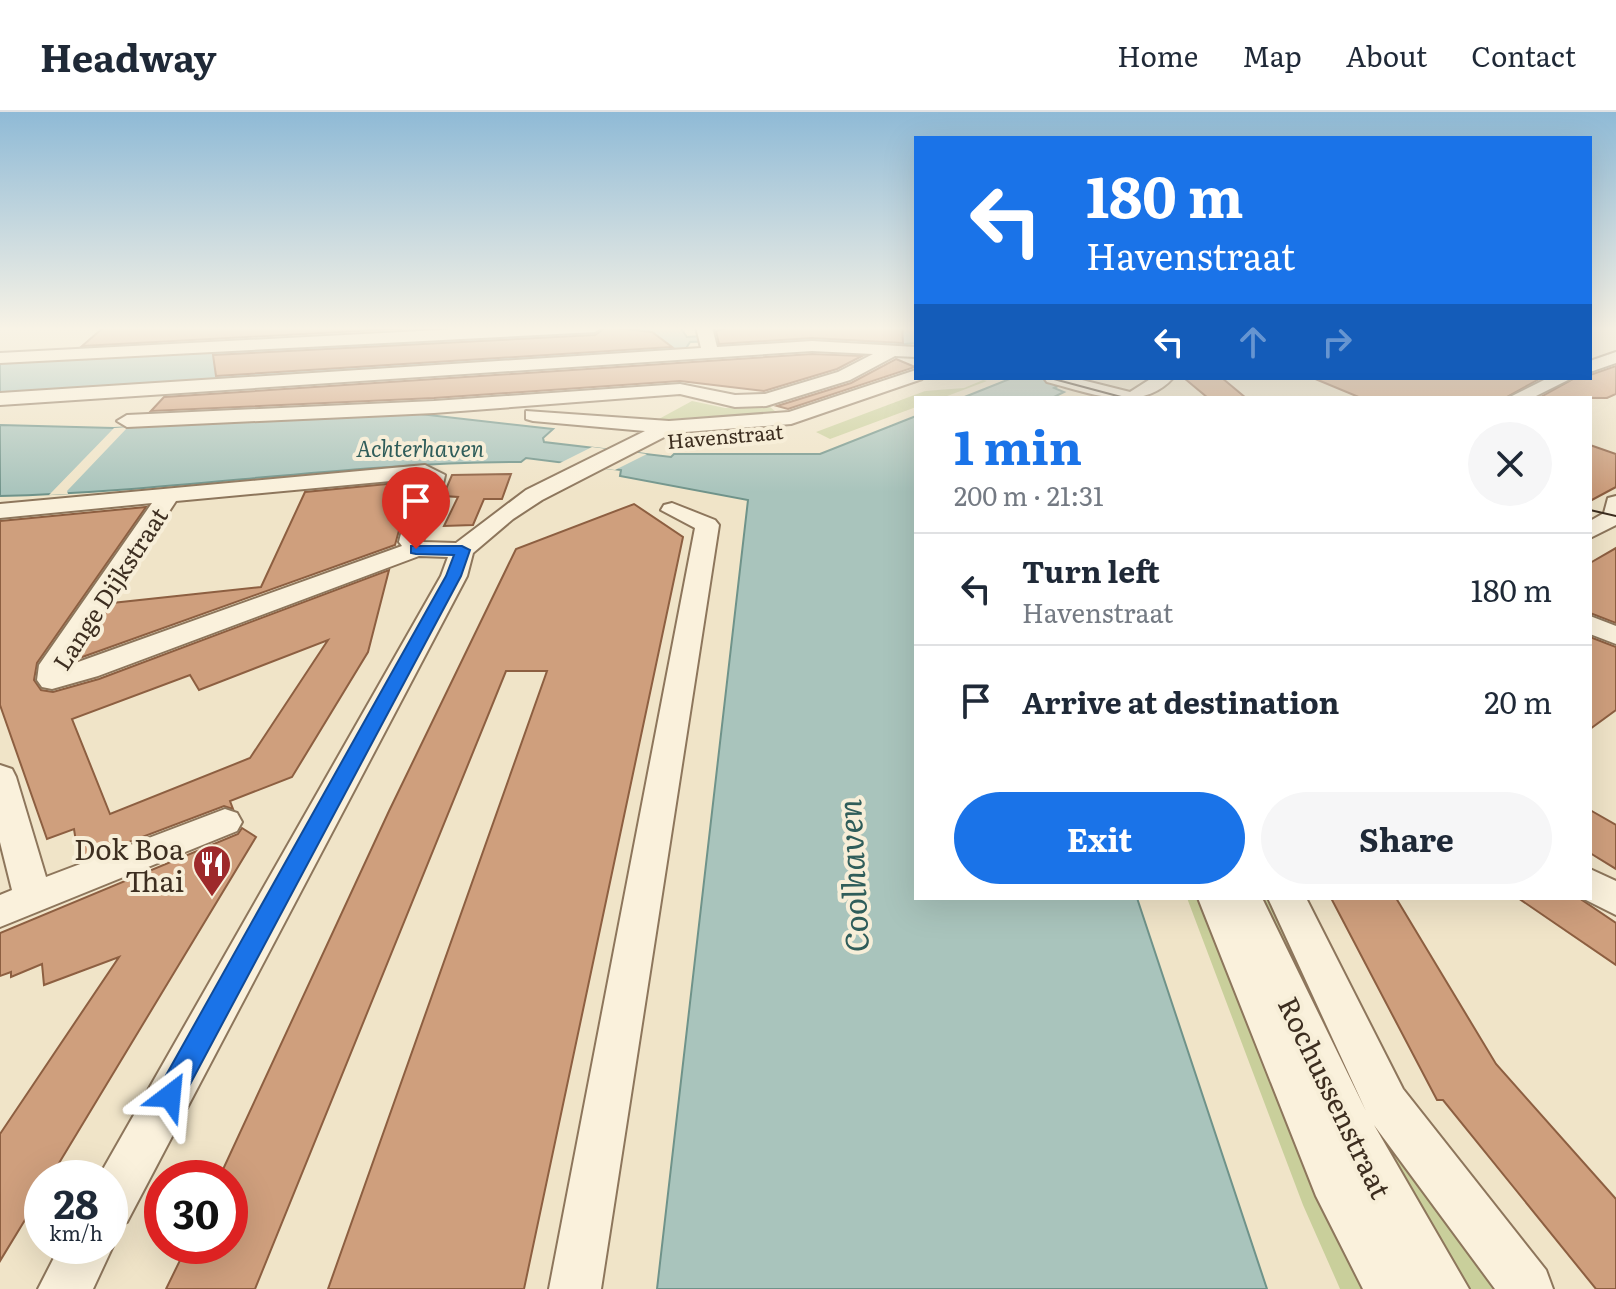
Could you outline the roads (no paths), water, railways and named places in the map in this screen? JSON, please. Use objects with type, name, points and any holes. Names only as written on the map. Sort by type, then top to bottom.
[{"type":"street","points":[[0,399],[268,382]]},
{"type":"street","points":[[447,406],[454,382]]},
{"type":"street","points":[[702,382],[702,392]]},
{"type":"street","points":[[156,389],[127,421],[447,406],[680,389],[735,401],[779,398],[826,382]]},
{"type":"street","name":"Havenstraat","points":[[462,550],[505,514],[618,451],[677,431],[803,428],[916,382]]},
{"type":"street","points":[[1076,382],[1128,394],[1155,382]]},
{"type":"street","points":[[1523,382],[1540,387]]},
{"type":"street","points":[[1521,396],[1553,382]]},
{"type":"street","points":[[447,406],[459,410],[677,431]]},
{"type":"street","points":[[0,511],[425,471],[434,475],[426,511],[415,523],[411,542],[416,549],[462,550],[454,576],[128,1172]]},
{"type":"street","name":"Lange Dijkstraat","points":[[168,496],[53,665],[52,680],[102,665],[416,549]]},
{"type":"street","points":[[1592,508],[1616,511]]},
{"type":"street","points":[[575,1289],[707,525],[672,510]]},
{"type":"street","points":[[1592,529],[1616,511]]},
{"type":"street","points":[[1592,625],[1616,636]]},
{"type":"street","points":[[0,777],[17,904],[225,822]]},
{"type":"street","points":[[1592,885],[1616,900]]},
{"type":"street","name":"Rochussenstraat","points":[[1218,900],[1333,1179],[1391,1289]]},
{"type":"street","name":"Rochussenstraat","points":[[1244,900],[1344,1122],[1382,1193],[1443,1289]]},
{"type":"street","name":"Rochussenstraat","points":[[1288,900],[1387,1105],[1527,1289]]},
{"type":"street","points":[[64,1289],[78,1264]]},
{"type":"water","points":[[0,382],[211,382],[0,394]]},
{"type":"water","points":[[1002,382],[1066,382],[1054,388],[1064,392],[1056,396],[967,396]]},
{"type":"water","points":[[411,413],[553,429],[543,438],[544,442],[671,457],[674,454],[820,454],[914,417],[914,900],[1138,900],[1267,1289],[657,1289],[748,500],[620,476],[621,470],[526,458],[521,462],[391,467],[130,489],[0,496],[0,425],[114,428]]},
{"type":"tram line","points":[[1065,382],[1118,396]]},
{"type":"tram line","points":[[1592,510],[1616,516]]},
{"type":"place","name":"Dok Boa Thai","points":[[212,898]]},
{"type":"water label","name":"Achterhaven","points":[[420,447]]},
{"type":"water label","name":"Coolhaven","points":[[851,876]]}]
